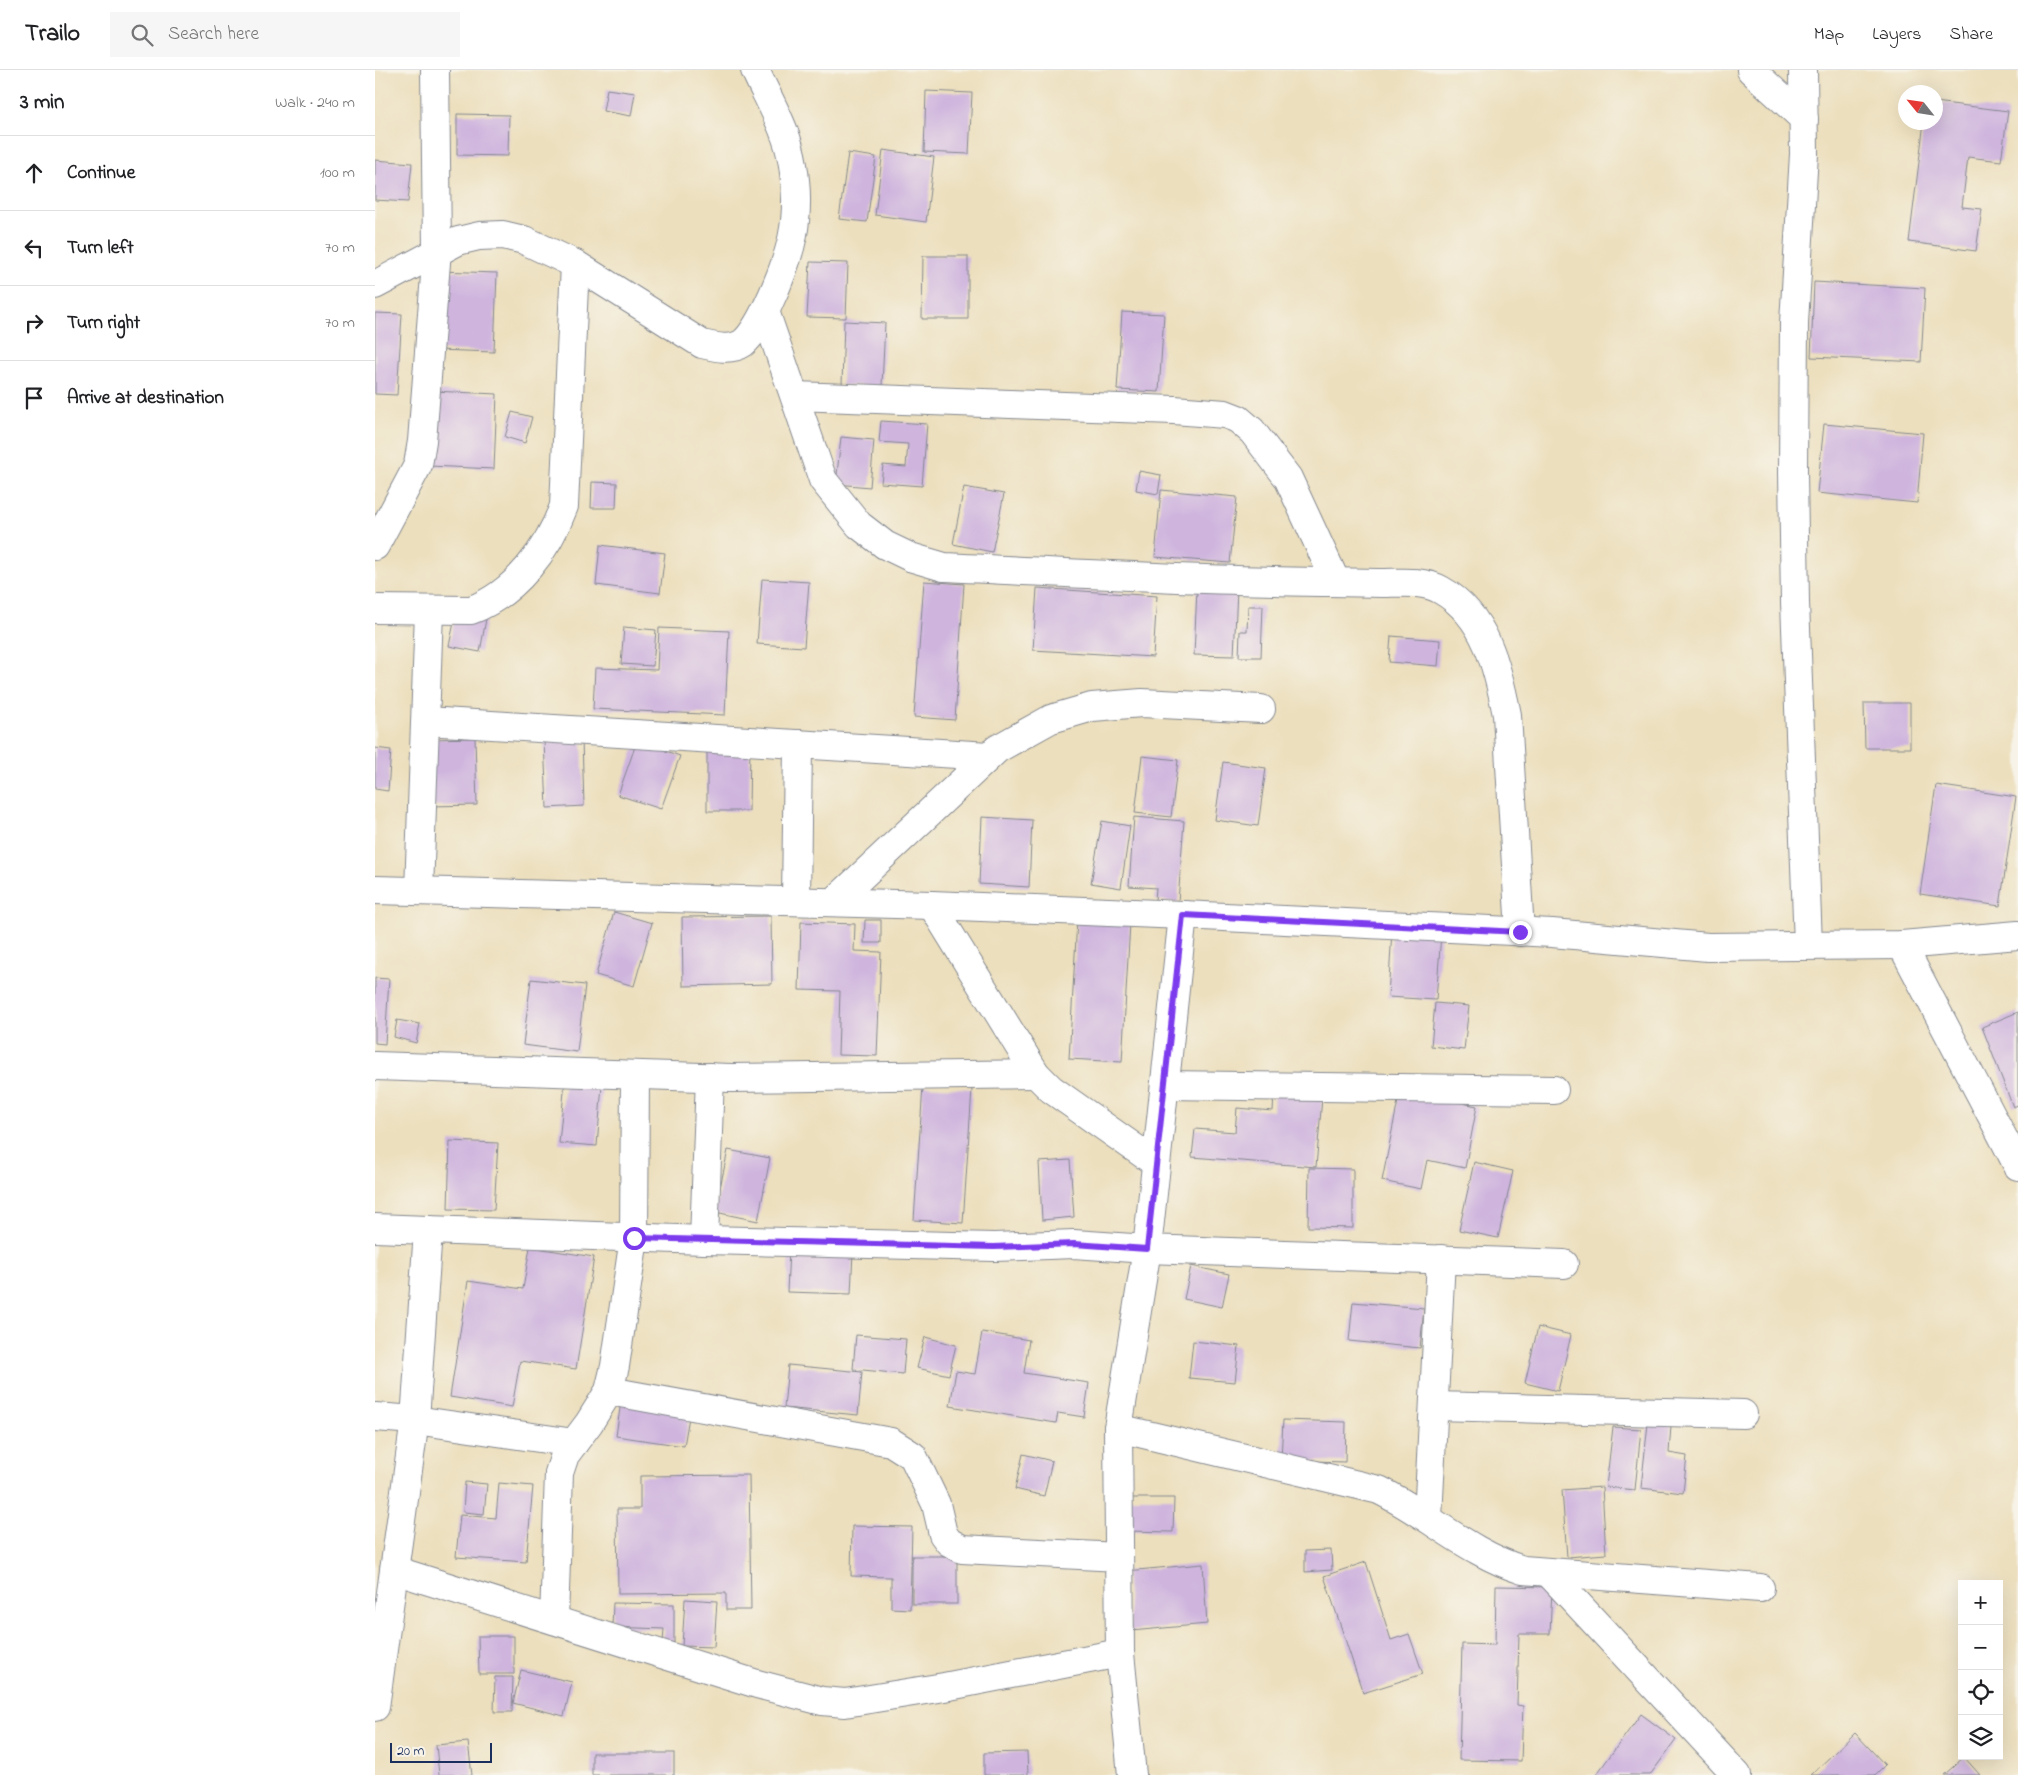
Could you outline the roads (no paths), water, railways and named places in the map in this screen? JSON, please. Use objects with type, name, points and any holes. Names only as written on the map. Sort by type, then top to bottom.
[{"type":"street","points":[[375,546],[418,465],[422,441],[437,250],[435,70]]},
{"type":"street","points":[[375,285],[407,270],[437,250],[458,241],[479,236],[503,235],[524,240],[575,264],[702,344],[721,348],[742,343],[753,332],[765,311],[789,256],[795,229],[793,165],[787,138],[755,70]]},
{"type":"street","points":[[1751,70],[1804,120]]},
{"type":"street","points":[[1803,70],[1804,154],[1794,323],[1793,472],[1795,602],[1808,944]]},
{"type":"street","points":[[375,609],[471,610],[501,594],[539,556],[557,525],[564,506],[575,264]]},
{"type":"street","points":[[765,311],[823,480],[859,525],[885,545],[910,557],[944,568],[1429,586],[1451,598],[1468,613],[1485,636],[1493,654],[1507,716],[1520,932]]},
{"type":"street","points":[[795,396],[1174,410],[1225,414],[1238,419],[1252,431],[1287,478],[1337,582]]},
{"type":"street","points":[[419,891],[429,610]]},
{"type":"street","points":[[834,902],[997,749],[1051,719],[1092,708],[1142,703],[1261,710]]},
{"type":"street","points":[[425,721],[989,756]]},
{"type":"street","points":[[797,901],[798,744]]},
{"type":"street","points":[[375,890],[932,905],[1183,915],[1520,932],[1709,947],[1902,944],[2018,935]]},
{"type":"street","points":[[932,905],[1036,1074],[1051,1089],[1156,1163]]},
{"type":"street","points":[[1132,1775],[1120,1653],[1118,1428],[1147,1249],[1183,915]]},
{"type":"street","points":[[1902,944],[2018,1166]]},
{"type":"street","points":[[375,1066],[710,1077],[1036,1074]]},
{"type":"street","points":[[554,1620],[559,1472],[565,1455],[609,1391],[634,1238],[635,1075]]},
{"type":"street","points":[[705,1240],[710,1077]]},
{"type":"street","points":[[1165,1085],[1554,1090]]},
{"type":"street","points":[[375,1228],[634,1238],[994,1247],[1074,1244],[1147,1249],[1564,1264]]},
{"type":"street","points":[[375,1707],[386,1586],[415,1420],[428,1230]]},
{"type":"street","points":[[1428,1518],[1441,1259]]},
{"type":"street","points":[[609,1391],[891,1442],[913,1456],[936,1504],[943,1534],[949,1542],[962,1549],[1119,1557]]},
{"type":"street","points":[[1434,1406],[1743,1414]]},
{"type":"street","points":[[375,1417],[415,1420],[574,1443]]},
{"type":"street","points":[[1118,1428],[1379,1490],[1501,1563],[1523,1570],[1760,1588]]},
{"type":"street","points":[[1549,1572],[1737,1775]]},
{"type":"street","points":[[386,1586],[554,1620],[757,1684],[822,1701],[845,1703],[944,1687],[1120,1653]]}]
